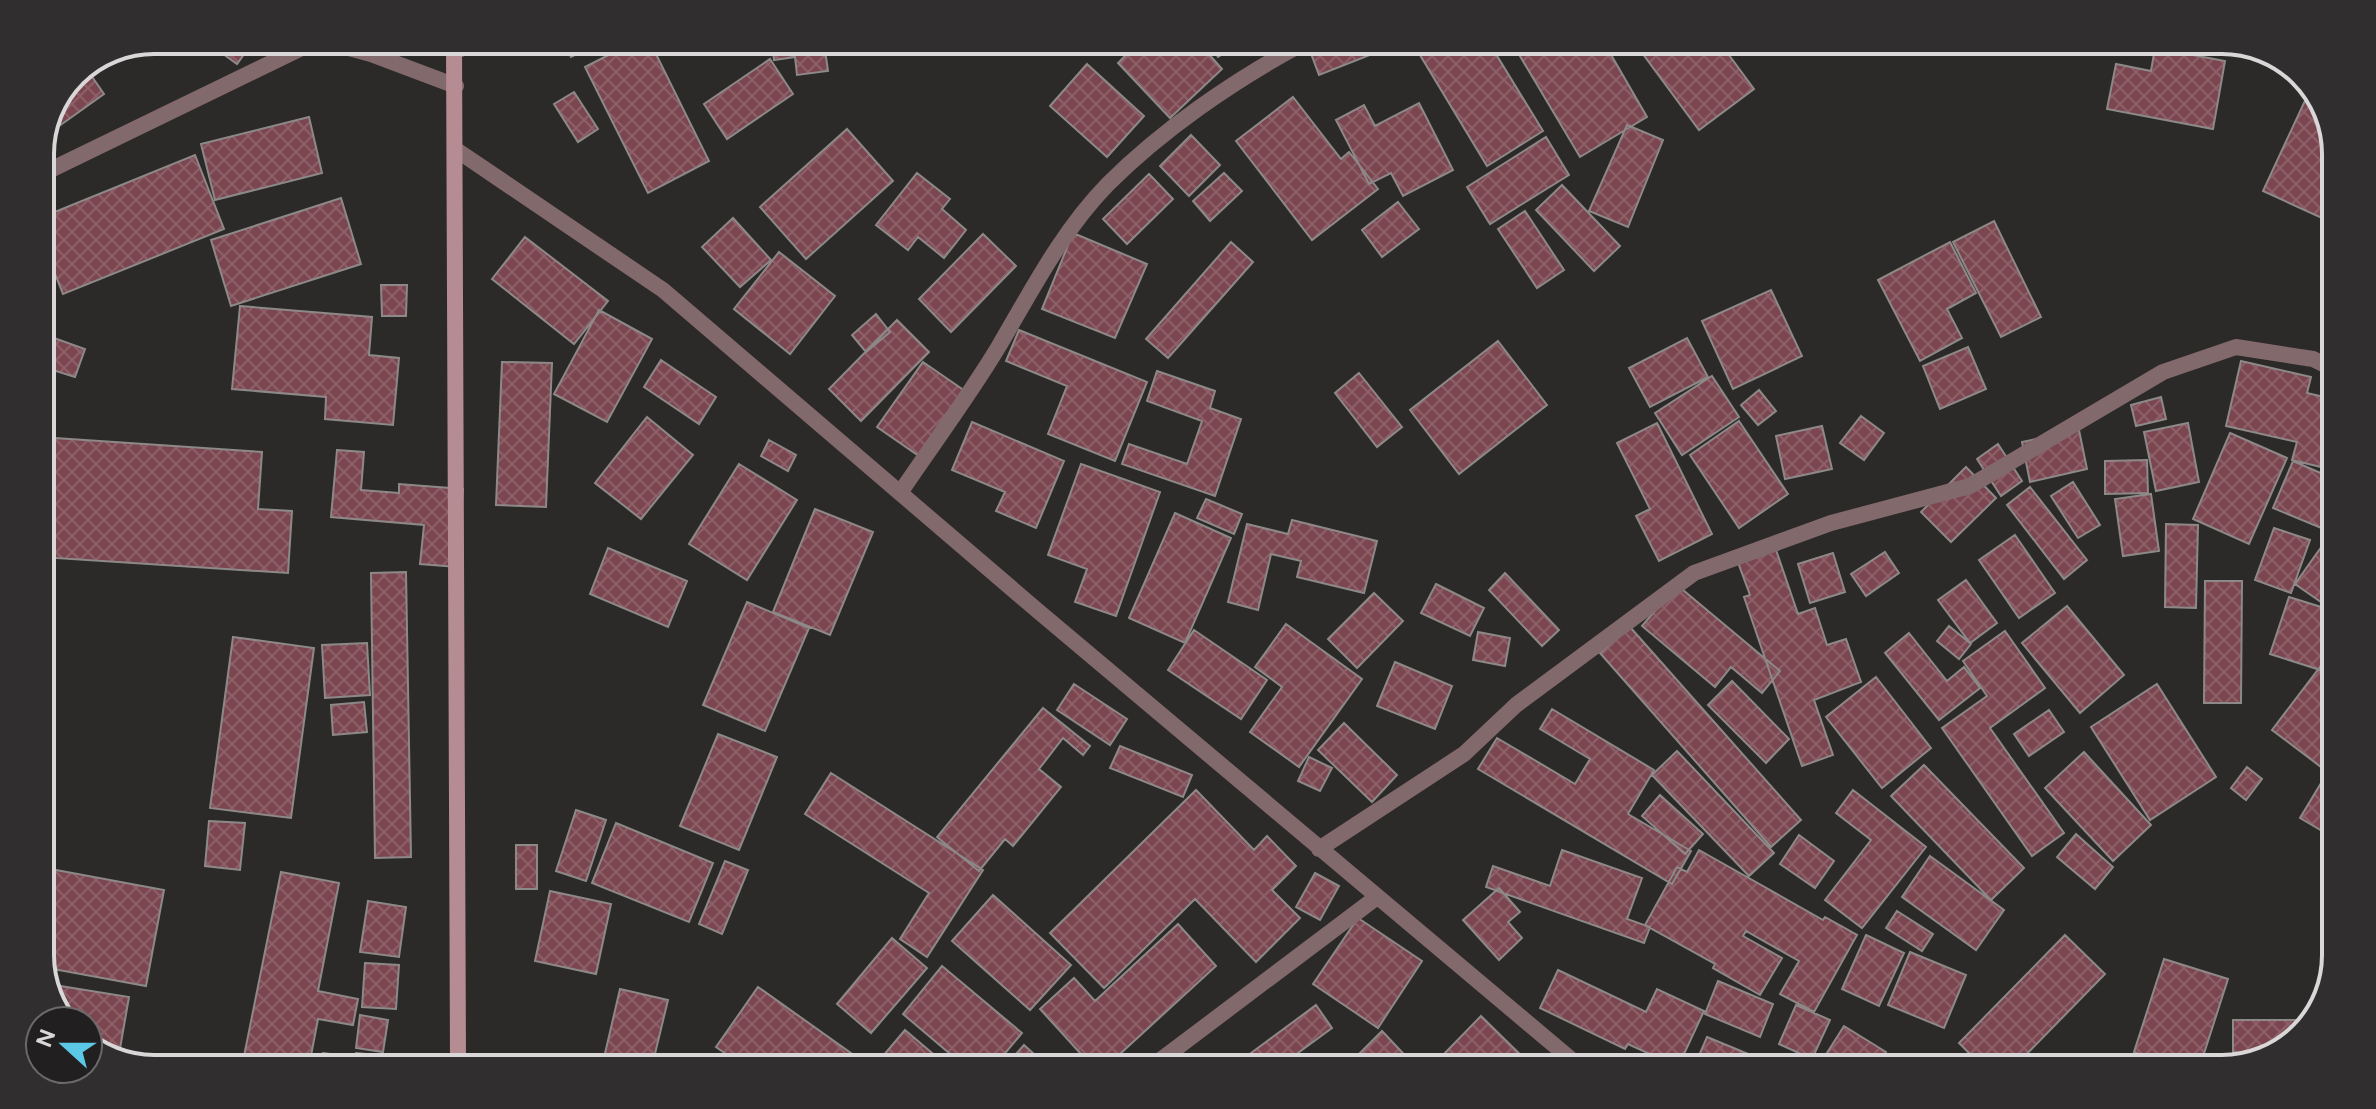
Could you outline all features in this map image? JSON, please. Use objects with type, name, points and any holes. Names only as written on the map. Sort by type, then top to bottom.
[{"type":"main road","points":[[454,54],[458,1055]]},
{"type":"street","points":[[54,168],[289,54]]},
{"type":"street","points":[[371,54],[456,86]]},
{"type":"street","points":[[900,493],[997,348],[1046,262],[1108,185],[1195,110],[1285,54]]},
{"type":"street","points":[[455,149],[663,290],[1319,849],[1566,1055]]},
{"type":"street","points":[[1319,849],[1464,754],[1516,705],[1694,573],[1831,523],[1970,486],[2163,372],[2236,347],[2313,359],[2322,363]]},
{"type":"street","points":[[1167,1055],[1377,897]]},
{"type":"building","points":[[223,54],[244,54],[237,64]]},
{"type":"building","points":[[610,54],[656,54],[709,161],[648,193],[585,67]]},
{"type":"building","points":[[773,54],[826,54],[828,71],[797,75],[795,57],[774,60]]},
{"type":"building","points":[[1127,54],[1209,54],[1222,69],[1170,118],[1118,63]]},
{"type":"building","points":[[1311,54],[1372,54],[1319,75]]},
{"type":"building","points":[[1419,54],[1496,54],[1543,131],[1487,166]]},
{"type":"building","points":[[1519,54],[1611,54],[1647,117],[1580,157]]},
{"type":"building","points":[[1643,54],[1728,54],[1754,89],[1699,130]]},
{"type":"building","points":[[2154,54],[2187,54],[2225,61],[2213,129],[2107,109],[2116,64],[2151,71]]},
{"type":"building","points":[[770,59],[793,94],[727,139],[704,104]]},
{"type":"building","points":[[1087,64],[1144,116],[1107,157],[1050,106]]},
{"type":"building","points":[[92,76],[104,94],[57,127],[71,98]]},
{"type":"building","points":[[574,92],[598,129],[578,142],[554,104]]},
{"type":"building","points":[[1293,97],[1341,159],[1349,152],[1378,189],[1312,240],[1236,141]]},
{"type":"building","points":[[2305,100],[2317,122],[2322,148],[2322,218],[2263,191]]},
{"type":"building","points":[[1419,103],[1453,170],[1403,196],[1391,173],[1369,184],[1336,120],[1364,105],[1375,126]]},
{"type":"building","points":[[309,117],[322,173],[215,200],[201,144]]},
{"type":"building","points":[[1627,125],[1663,140],[1628,227],[1589,211]]},
{"type":"building","points":[[847,129],[893,181],[806,259],[760,207]]},
{"type":"building","points":[[1191,135],[1220,165],[1189,196],[1160,166]]},
{"type":"building","points":[[1546,137],[1569,175],[1490,224],[1467,187]]},
{"type":"building","points":[[195,155],[224,229],[63,294],[54,271],[54,212]]},
{"type":"building","points":[[917,173],[950,199],[942,209],[966,230],[944,258],[918,237],[908,250],[876,225]]},
{"type":"building","points":[[1224,173],[1242,191],[1210,221],[1193,201]]},
{"type":"building","points":[[1149,174],[1173,199],[1127,244],[1103,219]]},
{"type":"building","points":[[1562,185],[1620,246],[1594,271],[1536,210]]},
{"type":"building","points":[[341,198],[361,264],[231,306],[211,240]]},
{"type":"building","points":[[1398,202],[1419,229],[1382,257],[1362,230]]},
{"type":"building","points":[[1525,211],[1564,270],[1537,288],[1498,229]]},
{"type":"building","points":[[733,218],[771,260],[740,287],[702,247]]},
{"type":"building","points":[[1994,221],[2041,317],[2001,337],[1953,242]]},
{"type":"building","points":[[1073,233],[1147,264],[1115,338],[1042,309]]},
{"type":"building","points":[[983,234],[1016,266],[951,332],[919,299]]},
{"type":"building","points":[[525,237],[608,301],[574,344],[492,279]]},
{"type":"building","points":[[1231,242],[1253,262],[1168,358],[1146,339]]},
{"type":"building","points":[[1950,242],[1976,293],[1947,309],[1962,338],[1920,361],[1878,280]]},
{"type":"building","points":[[779,252],[835,296],[790,354],[734,309]]},
{"type":"building","points":[[381,285],[407,285],[406,316],[382,316]]},
{"type":"building","points":[[1771,290],[1802,356],[1733,389],[1702,321]]},
{"type":"building","points":[[240,306],[372,317],[369,355],[399,358],[393,425],[325,419],[326,397],[232,389]]},
{"type":"building","points":[[599,310],[652,339],[607,422],[554,394]]},
{"type":"building","points":[[876,314],[890,332],[866,352],[852,335]]},
{"type":"building","points":[[897,320],[929,352],[861,421],[829,389]]},
{"type":"building","points":[[1019,330],[1147,382],[1115,461],[1048,434],[1067,386],[1006,361]]},
{"type":"building","points":[[54,338],[85,349],[75,377],[54,370]]},
{"type":"building","points":[[1687,338],[1708,377],[1650,407],[1629,368]]},
{"type":"building","points":[[1498,341],[1547,405],[1459,474],[1410,410]]},
{"type":"building","points":[[1968,347],[1986,389],[1940,409],[1923,366]]},
{"type":"building","points":[[661,360],[716,397],[699,424],[644,387]]},
{"type":"building","points":[[2241,361],[2311,377],[2307,393],[2322,396],[2322,467],[2292,460],[2297,442],[2226,426]]},
{"type":"building","points":[[502,362],[552,363],[546,507],[496,505]]},
{"type":"building","points":[[923,362],[965,391],[919,456],[877,427]]},
{"type":"building","points":[[1157,371],[1215,391],[1210,408],[1241,419],[1215,496],[1122,464],[1129,444],[1187,464],[1202,421],[1147,401]]},
{"type":"building","points":[[1359,373],[1402,427],[1377,447],[1335,393]]},
{"type":"building","points":[[1712,376],[1739,417],[1682,455],[1655,413]]},
{"type":"building","points":[[1759,390],[1776,411],[1758,425],[1741,405]]},
{"type":"building","points":[[2161,397],[2166,419],[2136,426],[2131,405]]},
{"type":"building","points":[[1861,416],[1884,433],[1864,460],[1840,443]]},
{"type":"building","points":[[647,417],[693,455],[641,519],[595,483]]},
{"type":"building","points":[[1739,421],[1788,494],[1739,528],[1690,455]]},
{"type":"building","points":[[972,422],[1064,461],[1036,528],[996,511],[1005,492],[952,470]]},
{"type":"building","points":[[1657,423],[1712,534],[1659,561],[1636,516],[1650,509],[1617,443]]},
{"type":"building","points":[[2188,423],[2199,482],[2156,491],[2144,432]]},
{"type":"building","points":[[1822,426],[1832,469],[1785,479],[1776,436]]},
{"type":"building","points":[[2079,430],[2087,469],[2030,482],[2022,442]]},
{"type":"building","points":[[2230,433],[2287,458],[2249,544],[2193,519]]},
{"type":"building","points":[[54,438],[262,452],[258,509],[292,511],[288,573],[54,558]]},
{"type":"building","points":[[769,440],[796,455],[788,471],[761,456]]},
{"type":"building","points":[[1998,444],[2022,481],[2001,496],[1977,459]]},
{"type":"building","points":[[337,450],[364,452],[361,490],[399,493],[399,484],[463,489],[457,567],[420,564],[424,525],[331,517]]},
{"type":"building","points":[[2147,460],[2148,493],[2105,494],[2105,461]]},
{"type":"building","points":[[2293,461],[2322,474],[2322,528],[2273,508]]},
{"type":"building","points":[[739,464],[797,500],[747,580],[689,544]]},
{"type":"building","points":[[1081,464],[1160,492],[1116,616],[1075,602],[1087,569],[1048,555]]},
{"type":"building","points":[[1966,467],[1996,498],[1951,542],[1921,512]]},
{"type":"building","points":[[2073,482],[2100,525],[2078,538],[2051,496]]},
{"type":"building","points":[[2030,487],[2087,560],[2064,579],[2007,505]]},
{"type":"building","points":[[2151,494],[2159,551],[2123,556],[2115,499]]},
{"type":"building","points":[[1206,499],[1242,514],[1234,534],[1197,518]]},
{"type":"building","points":[[815,509],[873,532],[830,635],[773,612]]},
{"type":"building","points":[[1175,513],[1231,538],[1185,643],[1129,618]]},
{"type":"building","points":[[1292,520],[1377,541],[1364,593],[1297,577],[1301,561],[1271,554],[1258,610],[1228,602],[1247,524],[1288,534]]},
{"type":"building","points":[[2166,524],[2198,525],[2196,608],[2165,607]]},
{"type":"building","points":[[2274,528],[2310,540],[2291,593],[2255,580]]},
{"type":"building","points":[[2015,535],[2055,593],[2019,618],[1979,560]]},
{"type":"building","points":[[1774,544],[1798,614],[1815,608],[1827,645],[1846,639],[1861,682],[1814,700],[1833,755],[1802,766],[1744,597],[1750,595],[1736,557]]},
{"type":"building","points":[[2322,546],[2322,603],[2295,584]]},
{"type":"building","points":[[608,548],[687,581],[668,627],[590,594]]},
{"type":"building","points":[[1885,552],[1899,573],[1866,596],[1851,574]]},
{"type":"building","points":[[1833,553],[1845,592],[1810,603],[1798,564]]},
{"type":"building","points":[[406,572],[411,857],[375,858],[371,573]]},
{"type":"building","points":[[1505,573],[1559,630],[1542,646],[1489,590]]},
{"type":"building","points":[[1966,580],[1997,623],[1970,643],[1938,600]]},
{"type":"building","points":[[2205,581],[2242,581],[2241,703],[2204,703]]},
{"type":"building","points":[[1436,584],[1484,608],[1470,636],[1421,613]]},
{"type":"building","points":[[1677,585],[1780,671],[1762,693],[1731,667],[1715,687],[1642,626]]},
{"type":"building","points":[[1374,593],[1403,621],[1357,668],[1328,639]]},
{"type":"building","points":[[2289,597],[2322,607],[2320,670],[2270,654]]},
{"type":"building","points":[[747,602],[809,628],[765,731],[703,705]]},
{"type":"building","points":[[2067,606],[2124,675],[2080,713],[2022,643]]},
{"type":"building","points":[[1286,624],[1362,679],[1299,767],[1250,732],[1282,687],[1255,667]]},
{"type":"building","points":[[1949,626],[1971,644],[1959,659],[1937,641]]},
{"type":"building","points":[[1630,627],[1801,820],[1771,847],[1600,653]]},
{"type":"building","points":[[1194,630],[1267,680],[1241,719],[1168,670]]},
{"type":"building","points":[[2005,631],[2045,688],[1990,728],[2064,833],[2032,856],[1942,728],[1987,696],[1963,661]]},
{"type":"building","points":[[1478,632],[1510,638],[1505,666],[1473,660]]},
{"type":"building","points":[[1909,633],[1947,681],[1964,667],[1980,688],[1939,720],[1885,653]]},
{"type":"building","points":[[233,637],[314,648],[291,818],[210,808]]},
{"type":"building","points":[[367,643],[370,695],[325,698],[322,645]]},
{"type":"building","points":[[1395,662],[1452,686],[1435,729],[1377,706]]},
{"type":"building","points":[[2320,667],[2322,766],[2272,730]]},
{"type":"building","points":[[1876,677],[1931,748],[1882,788],[1826,717]]},
{"type":"building","points":[[1732,681],[1789,739],[1766,763],[1708,705]]},
{"type":"building","points":[[1074,684],[1127,719],[1110,745],[1057,710]]},
{"type":"building","points":[[2157,684],[2216,777],[2150,820],[2091,727]]},
{"type":"building","points":[[364,702],[367,732],[333,735],[331,705]]},
{"type":"building","points":[[1043,708],[1090,746],[1083,755],[1063,738],[1039,769],[1061,787],[1013,846],[1005,839],[979,871],[937,837]]},
{"type":"building","points":[[1552,709],[1654,770],[1628,814],[1691,851],[1672,884],[1478,769],[1497,738],[1575,784],[1590,759],[1540,729]]},
{"type":"building","points":[[2049,710],[2064,732],[2029,756],[2014,734]]},
{"type":"building","points":[[1344,723],[1397,775],[1372,802],[1318,750]]},
{"type":"building","points":[[718,734],[777,757],[739,850],[680,826]]},
{"type":"building","points":[[1120,746],[1192,775],[1183,797],[1110,768]]},
{"type":"building","points":[[1677,751],[1774,853],[1749,876],[1652,775]]},
{"type":"building","points":[[2084,752],[2151,825],[2113,861],[2045,788]]},
{"type":"building","points":[[1309,757],[1332,768],[1320,791],[1298,781]]},
{"type":"building","points":[[1924,765],[2024,868],[1991,900],[1891,796]]},
{"type":"building","points":[[2247,767],[2262,779],[2246,800],[2231,788]]},
{"type":"building","points":[[831,773],[983,870],[927,957],[900,939],[929,893],[805,814]]},
{"type":"building","points":[[2322,782],[2322,831],[2300,818]]},
{"type":"building","points":[[1196,790],[1254,850],[1267,836],[1296,866],[1272,890],[1300,918],[1256,962],[1195,899],[1104,988],[1050,933]]},
{"type":"building","points":[[1853,790],[1926,847],[1862,928],[1825,900],[1871,840],[1836,813]]},
{"type":"building","points":[[1660,795],[1703,834],[1685,854],[1642,816]]},
{"type":"building","points":[[576,810],[606,820],[586,881],[556,871]]},
{"type":"building","points":[[209,821],[245,823],[240,870],[205,866]]},
{"type":"building","points":[[616,823],[713,863],[689,922],[592,883]]},
{"type":"building","points":[[2076,834],[2113,867],[2095,889],[2057,857]]},
{"type":"building","points":[[1799,835],[1834,861],[1815,888],[1780,864]]},
{"type":"building","points":[[516,845],[537,845],[537,889],[516,889]]},
{"type":"building","points":[[1562,850],[1642,878],[1627,919],[1650,927],[1644,943],[1486,887],[1493,866],[1550,886]]},
{"type":"building","points":[[1699,850],[1823,920],[1825,917],[1857,935],[1814,1012],[1780,994],[1799,961],[1746,931],[1743,936],[1782,958],[1760,995],[1713,968],[1715,964],[1645,925],[1677,867],[1687,872]]},
{"type":"building","points":[[1930,856],[2004,910],[1976,950],[1902,897]]},
{"type":"building","points":[[725,861],[748,870],[722,934],[699,924]]},
{"type":"building","points":[[54,870],[164,890],[146,986],[55,969]]},
{"type":"building","points":[[281,872],[339,883],[318,991],[358,999],[353,1025],[318,1019],[311,1055],[244,1055]]},
{"type":"building","points":[[1315,873],[1339,886],[1320,920],[1296,907]]},
{"type":"building","points":[[1499,888],[1520,912],[1508,922],[1522,938],[1499,960],[1463,920]]},
{"type":"building","points":[[550,891],[611,904],[596,974],[535,961]]},
{"type":"building","points":[[993,895],[1071,965],[1030,1010],[952,941]]},
{"type":"building","points":[[368,901],[406,907],[399,957],[360,952]]},
{"type":"building","points":[[1897,911],[1933,934],[1922,951],[1886,928]]},
{"type":"building","points":[[1358,918],[1422,961],[1378,1028],[1313,984]]},
{"type":"building","points":[[1178,924],[1216,966],[1119,1055],[1082,1055],[1040,1009],[1074,978],[1095,1001]]},
{"type":"building","points":[[1866,935],[1904,953],[1879,1006],[1842,989]]},
{"type":"building","points":[[2065,935],[2105,974],[2026,1055],[1971,1055],[1959,1043]]},
{"type":"building","points":[[892,938],[927,968],[871,1033],[837,1004]]},
{"type":"building","points":[[1910,952],[1966,975],[1944,1028],[1888,1005]]},
{"type":"building","points":[[2164,959],[2228,979],[2204,1055],[2142,1055],[2134,1052]]},
{"type":"building","points":[[365,963],[399,965],[396,1009],[362,1007]]},
{"type":"building","points":[[942,966],[1022,1033],[1004,1055],[951,1055],[903,1014]]},
{"type":"building","points":[[1558,970],[1646,1012],[1657,989],[1704,1011],[1684,1055],[1652,1055],[1628,1044],[1625,1049],[1540,1008]]},
{"type":"building","points":[[1718,981],[1773,1004],[1760,1037],[1705,1014]]},
{"type":"building","points":[[59,986],[129,997],[120,1048],[104,1041],[104,1005],[68,1005]]},
{"type":"building","points":[[758,987],[854,1055],[728,1055],[716,1047]]},
{"type":"building","points":[[620,989],[668,1000],[655,1055],[605,1055]]},
{"type":"building","points":[[1316,1005],[1332,1028],[1298,1053],[1300,1055],[1248,1055]]},
{"type":"building","points":[[1796,1005],[1830,1020],[1814,1055],[1803,1055],[1779,1044]]},
{"type":"building","points":[[360,1015],[388,1020],[383,1052],[356,1048]]},
{"type":"building","points":[[1481,1016],[1521,1055],[1443,1055]]},
{"type":"building","points":[[2233,1020],[2298,1020],[2266,1045],[2233,1054]]},
{"type":"building","points":[[1844,1026],[1886,1052],[1884,1055],[1826,1055]]},
{"type":"building","points":[[905,1030],[934,1055],[884,1055]]},
{"type":"building","points":[[1382,1031],[1405,1055],[1358,1055]]},
{"type":"building","points":[[1707,1037],[1751,1055],[1699,1055]]},
{"type":"building","points":[[1024,1045],[1035,1055],[1015,1055]]}]
